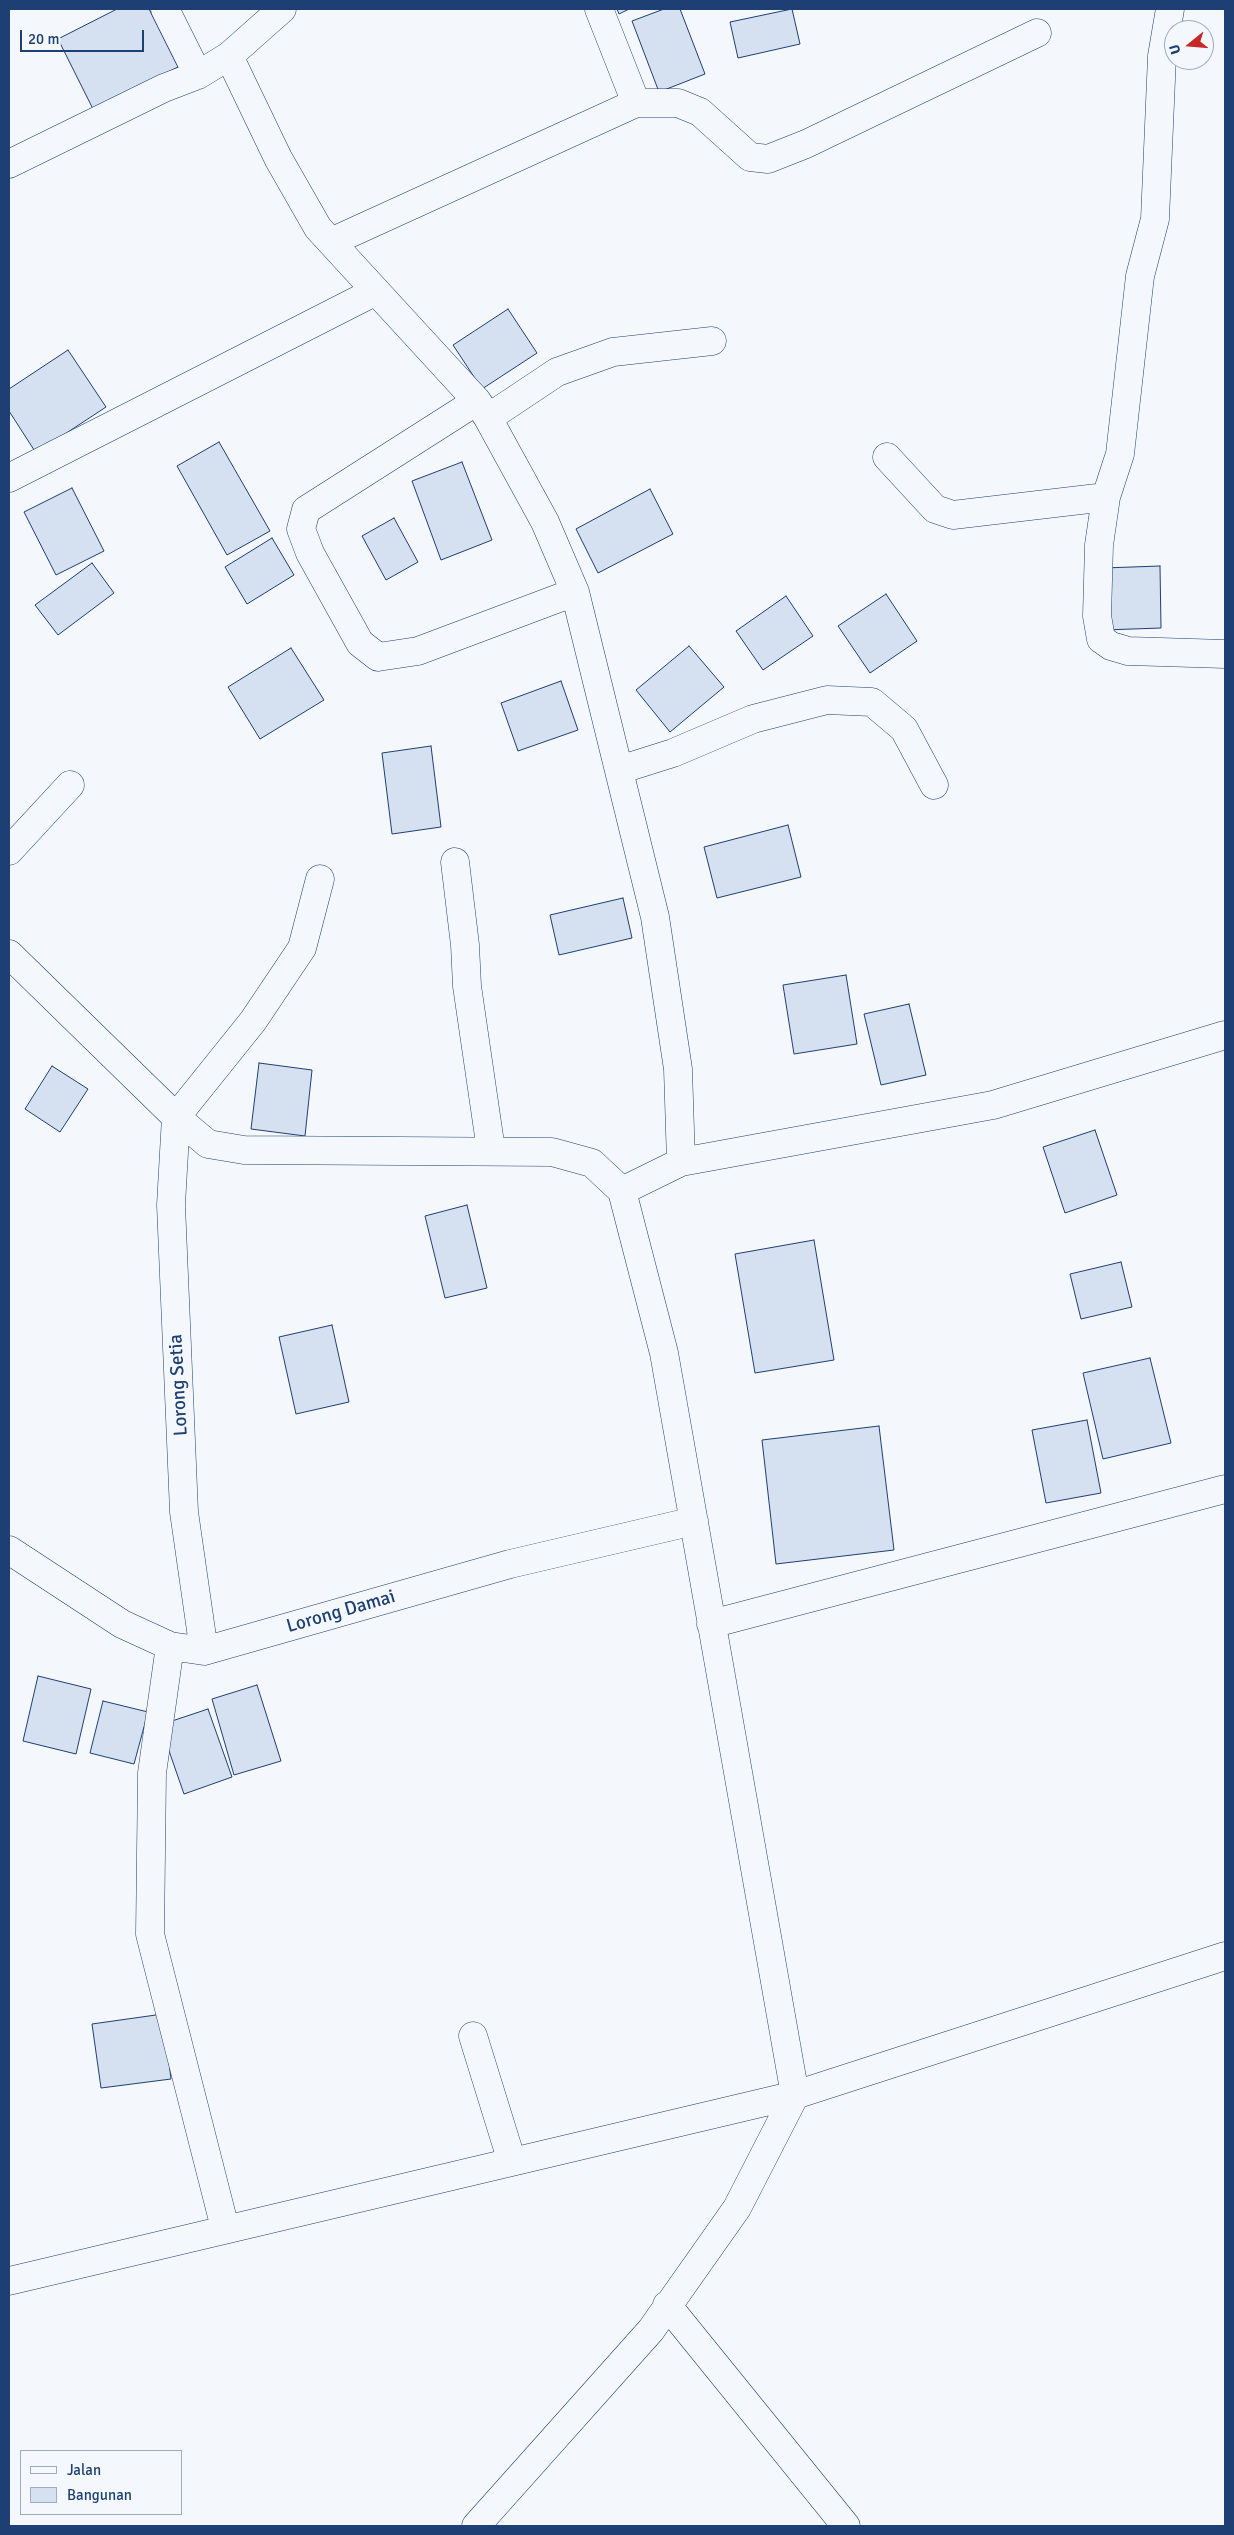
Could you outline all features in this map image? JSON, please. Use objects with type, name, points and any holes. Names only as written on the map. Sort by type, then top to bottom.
[{"type":"street","points":[[165,9],[198,75]]},
{"type":"street","points":[[599,9],[636,103]]},
{"type":"street","points":[[1170,9],[1162,56],[1155,219],[1140,276],[1120,454],[1106,497],[1099,545],[1097,616],[1101,639],[1111,646],[1145,654],[1225,654]]},
{"type":"street","points":[[9,164],[164,88],[198,75],[229,56],[280,10]]},
{"type":"street","points":[[330,242],[636,103],[678,103],[700,112],[750,157],[768,159],[806,144],[1037,33]]},
{"type":"street","points":[[229,56],[278,158],[318,228],[483,409],[545,522],[575,592],[656,917],[678,1069],[682,1162]]},
{"type":"street","points":[[9,478],[376,291]]},
{"type":"street","points":[[575,592],[418,651],[378,657],[360,643],[310,553],[301,529],[306,510],[483,409],[557,372],[613,352],[712,341]]},
{"type":"street","points":[[886,457],[936,509],[953,515],[1106,497]]},
{"type":"street","points":[[619,770],[673,753],[753,719],[826,700],[872,702],[904,729],[934,785]]},
{"type":"street","points":[[9,851],[70,785]]},
{"type":"street","points":[[455,862],[465,945],[467,986],[491,1150]]},
{"type":"street","points":[[176,1117],[253,1022],[302,948],[320,879]]},
{"type":"street","points":[[9,954],[176,1117],[208,1144],[244,1150],[491,1150],[552,1152],[592,1163],[622,1191],[664,1353],[795,2096],[737,2208],[651,2330],[476,2526]]},
{"type":"street","points":[[622,1191],[682,1162],[993,1105],[1225,1035]]},
{"type":"street","name":"Lorong Setia","points":[[176,1117],[171,1205],[184,1512],[204,1651]]},
{"type":"street","points":[[712,1624],[1225,1489]]},
{"type":"street","name":"Lorong Damai","points":[[9,1550],[122,1624],[170,1646],[204,1651],[510,1564],[694,1521]]},
{"type":"street","points":[[170,1646],[152,1773],[150,1934],[225,2228]]},
{"type":"street","points":[[9,2280],[795,2096],[1225,1956]]},
{"type":"street","points":[[473,2036],[512,2162]]},
{"type":"street","points":[[667,2305],[846,2526]]},
{"type":"building","points":[[117,9],[149,9],[178,67],[93,109],[58,39]]},
{"type":"building","points":[[617,9],[629,9],[619,14]]},
{"type":"building","points":[[664,9],[680,9],[705,74],[659,92],[632,21]]},
{"type":"building","points":[[792,9],[800,44],[738,58],[730,22]]},
{"type":"building","points":[[508,309],[537,353],[482,389],[453,345]]},
{"type":"building","points":[[68,350],[106,407],[36,453],[9,411],[9,389]]},
{"type":"building","points":[[219,442],[270,531],[227,555],[177,466]]},
{"type":"building","points":[[462,462],[492,540],[441,560],[412,481]]},
{"type":"building","points":[[72,488],[104,551],[56,575],[24,512]]},
{"type":"building","points":[[650,489],[673,534],[598,573],[576,529]]},
{"type":"building","points":[[394,518],[418,562],[386,580],[362,536]]},
{"type":"building","points":[[272,538],[294,575],[247,604],[225,567]]},
{"type":"building","points":[[92,563],[114,593],[58,635],[35,605]]},
{"type":"building","points":[[1160,566],[1161,628],[1104,630],[1103,568]]},
{"type":"building","points":[[886,594],[917,641],[870,673],[838,626]]},
{"type":"building","points":[[786,596],[813,636],[763,670],[736,631]]},
{"type":"building","points":[[689,646],[724,687],[670,732],[636,690]]},
{"type":"building","points":[[291,648],[324,700],[260,739],[228,687]]},
{"type":"building","points":[[561,681],[578,730],[518,751],[501,703]]},
{"type":"building","points":[[431,746],[441,827],[392,834],[382,753]]},
{"type":"building","points":[[788,825],[801,877],[717,898],[704,847]]},
{"type":"building","points":[[623,898],[632,938],[559,955],[550,915]]},
{"type":"building","points":[[846,975],[857,1044],[794,1054],[783,985]]},
{"type":"building","points":[[909,1004],[926,1075],[881,1085],[864,1014]]},
{"type":"building","points":[[259,1063],[312,1070],[305,1136],[251,1129]]},
{"type":"building","points":[[52,1066],[88,1089],[60,1132],[25,1109]]},
{"type":"building","points":[[1095,1130],[1117,1195],[1065,1213],[1043,1147]]},
{"type":"building","points":[[467,1205],[487,1288],[445,1298],[425,1216]]},
{"type":"building","points":[[814,1240],[834,1360],[755,1373],[735,1254]]},
{"type":"building","points":[[1121,1262],[1132,1307],[1081,1319],[1070,1274]]},
{"type":"building","points":[[332,1325],[349,1402],[296,1414],[279,1337]]},
{"type":"building","points":[[1150,1358],[1171,1443],[1103,1459],[1083,1373]]},
{"type":"building","points":[[1087,1420],[1101,1493],[1046,1503],[1032,1430]]},
{"type":"building","points":[[879,1426],[894,1550],[776,1564],[762,1440]]},
{"type":"building","points":[[38,1676],[91,1689],[76,1754],[23,1741]]},
{"type":"building","points":[[257,1685],[281,1761],[234,1775],[212,1699]]},
{"type":"building","points":[[103,1701],[148,1712],[134,1764],[90,1753]]},
{"type":"building","points":[[208,1709],[232,1777],[184,1794],[160,1725]]},
{"type":"building","points":[[163,2014],[171,2079],[101,2088],[92,2024]]}]
